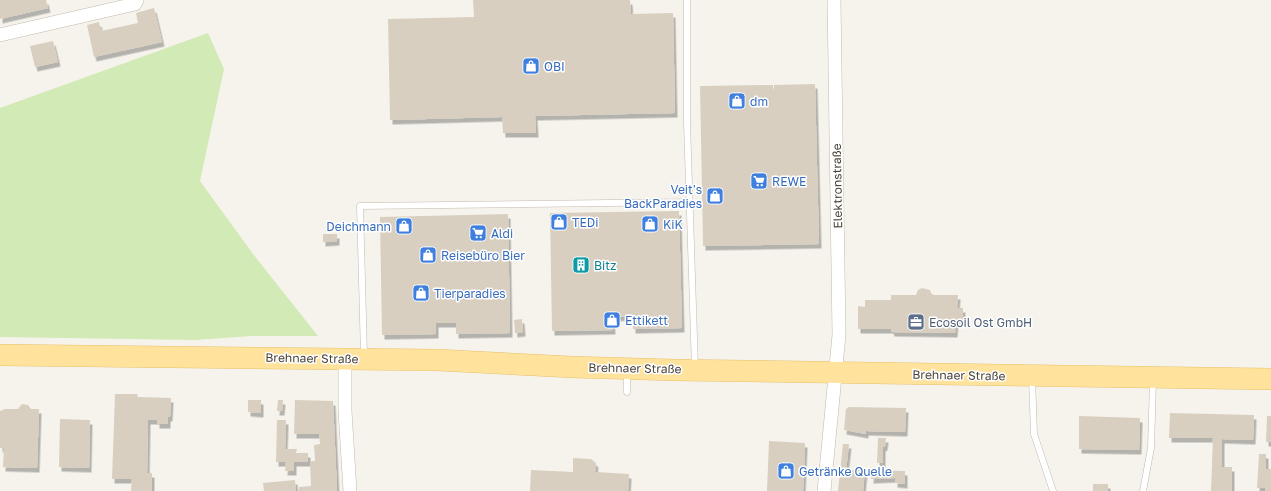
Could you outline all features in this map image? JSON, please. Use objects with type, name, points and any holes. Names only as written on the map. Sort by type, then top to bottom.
[{"type":"main road","name":"Brehnaer Straße","points":[[0,355],[354,359],[695,370],[1271,379]]},
{"type":"street","name":"Elektronstraße","points":[[824,491],[839,335],[834,0]]},
{"type":"street","points":[[0,35],[136,2]]},
{"type":"street","points":[[350,491],[345,411],[354,359]]},
{"type":"lane","points":[[687,0],[687,123],[695,370]]},
{"type":"lane","points":[[354,359],[360,206],[690,202]]},
{"type":"lane","points":[[627,368],[627,392]]},
{"type":"lane","points":[[1032,376],[1034,434],[1053,491]]},
{"type":"lane","points":[[1143,491],[1151,448],[1152,378]]},
{"type":"green space","points":[[208,33],[224,69],[200,181],[253,254],[318,336],[252,336],[195,340],[0,337],[0,108]]},
{"type":"building","points":[[0,0],[46,0],[48,8],[0,19]]},
{"type":"building","name":"OBI","points":[[473,0],[630,0],[631,14],[673,13],[675,113],[535,116],[536,133],[503,133],[502,117],[390,120],[388,19],[474,17]]},
{"type":"building","points":[[154,8],[162,42],[94,57],[87,25],[99,22],[101,31],[138,23],[136,13]]},
{"type":"building","points":[[53,41],[58,62],[35,67],[30,46]]},
{"type":"building","name":"REWE","points":[[815,84],[819,244],[703,246],[700,86],[773,85],[774,94],[774,85]]},
{"type":"building","points":[[679,211],[682,328],[633,329],[633,316],[612,317],[613,330],[552,331],[550,213]]},
{"type":"building","points":[[508,214],[510,333],[456,334],[456,323],[436,323],[436,334],[382,335],[380,217]]},
{"type":"building","points":[[323,234],[337,234],[337,241],[323,242]]},
{"type":"building","points":[[922,288],[930,290],[932,295],[958,295],[957,308],[963,308],[963,320],[956,320],[955,333],[892,332],[891,329],[858,329],[858,306],[865,307],[865,300],[891,300],[891,295],[916,295],[918,290]]},
{"type":"building","points":[[522,319],[523,332],[515,333],[514,320]]},
{"type":"building","points":[[115,394],[137,394],[138,397],[171,398],[168,424],[157,424],[157,420],[148,420],[147,473],[152,473],[152,491],[131,491],[132,479],[112,479]]},
{"type":"building","points":[[248,400],[261,400],[261,413],[248,412]]},
{"type":"building","points":[[278,400],[283,400],[282,411],[277,411]]},
{"type":"building","points":[[295,400],[333,401],[337,491],[299,491],[299,487],[311,486],[310,461],[315,461],[314,445],[320,444],[319,434],[294,434]]},
{"type":"building","points":[[22,404],[28,405],[31,409],[39,409],[37,468],[3,467],[4,448],[0,448],[0,411],[5,409],[18,409]]},
{"type":"building","points":[[849,407],[906,408],[905,432],[866,431],[866,434],[844,430],[846,409]]},
{"type":"building","points":[[1170,413],[1254,415],[1253,440],[1222,439],[1222,467],[1232,467],[1232,491],[1211,491],[1213,438],[1169,438]]},
{"type":"building","points":[[1079,416],[1140,418],[1139,450],[1079,449]]},
{"type":"building","points":[[1267,416],[1271,416],[1271,442],[1266,442]]},
{"type":"building","points":[[60,419],[90,420],[89,468],[59,467]]},
{"type":"building","points":[[277,420],[286,420],[285,449],[297,449],[296,453],[308,453],[308,462],[294,462],[294,471],[285,471],[286,462],[276,462]]},
{"type":"building","points":[[878,438],[886,438],[885,446],[883,447],[883,463],[877,463]]},
{"type":"building","name":"Getränke Quelle","points":[[769,441],[805,443],[803,491],[767,491]]},
{"type":"building","points":[[843,444],[849,444],[846,470],[865,470],[863,491],[838,491]]},
{"type":"building","points":[[1259,454],[1266,454],[1266,469],[1271,469],[1271,491],[1265,491],[1265,488],[1257,488]]},
{"type":"building","points":[[573,458],[591,459],[596,463],[595,472],[629,474],[628,491],[530,491],[531,470],[573,472]]},
{"type":"building","points":[[872,470],[905,471],[905,484],[895,483],[895,478],[871,479]]},
{"type":"building","points":[[295,480],[296,491],[264,491],[263,483]]},
{"type":"building","points":[[1093,484],[1108,484],[1108,491],[1093,491]]},
{"type":"place","name":"OBI","points":[[531,66]]},
{"type":"place","name":"dm","points":[[737,101]]},
{"type":"place","name":"REWE","points":[[759,181]]},
{"type":"place","name":"Veit's BackParadies","points":[[715,196]]},
{"type":"place","name":"TEDi","points":[[559,222]]},
{"type":"place","name":"KiK","points":[[650,224]]},
{"type":"place","name":"Deichmann","points":[[404,226]]},
{"type":"place","name":"Aldi","points":[[478,233]]},
{"type":"place","name":"Reisebüro Bier","points":[[428,255]]},
{"type":"place","name":"Bitz","points":[[581,265]]},
{"type":"place","name":"Tierparadies","points":[[421,293]]},
{"type":"place","name":"Ettikett","points":[[612,320]]},
{"type":"place","name":"Ecosoil Ost GmbH","points":[[916,322]]},
{"type":"place","name":"Getränke Quelle","points":[[786,471]]}]
